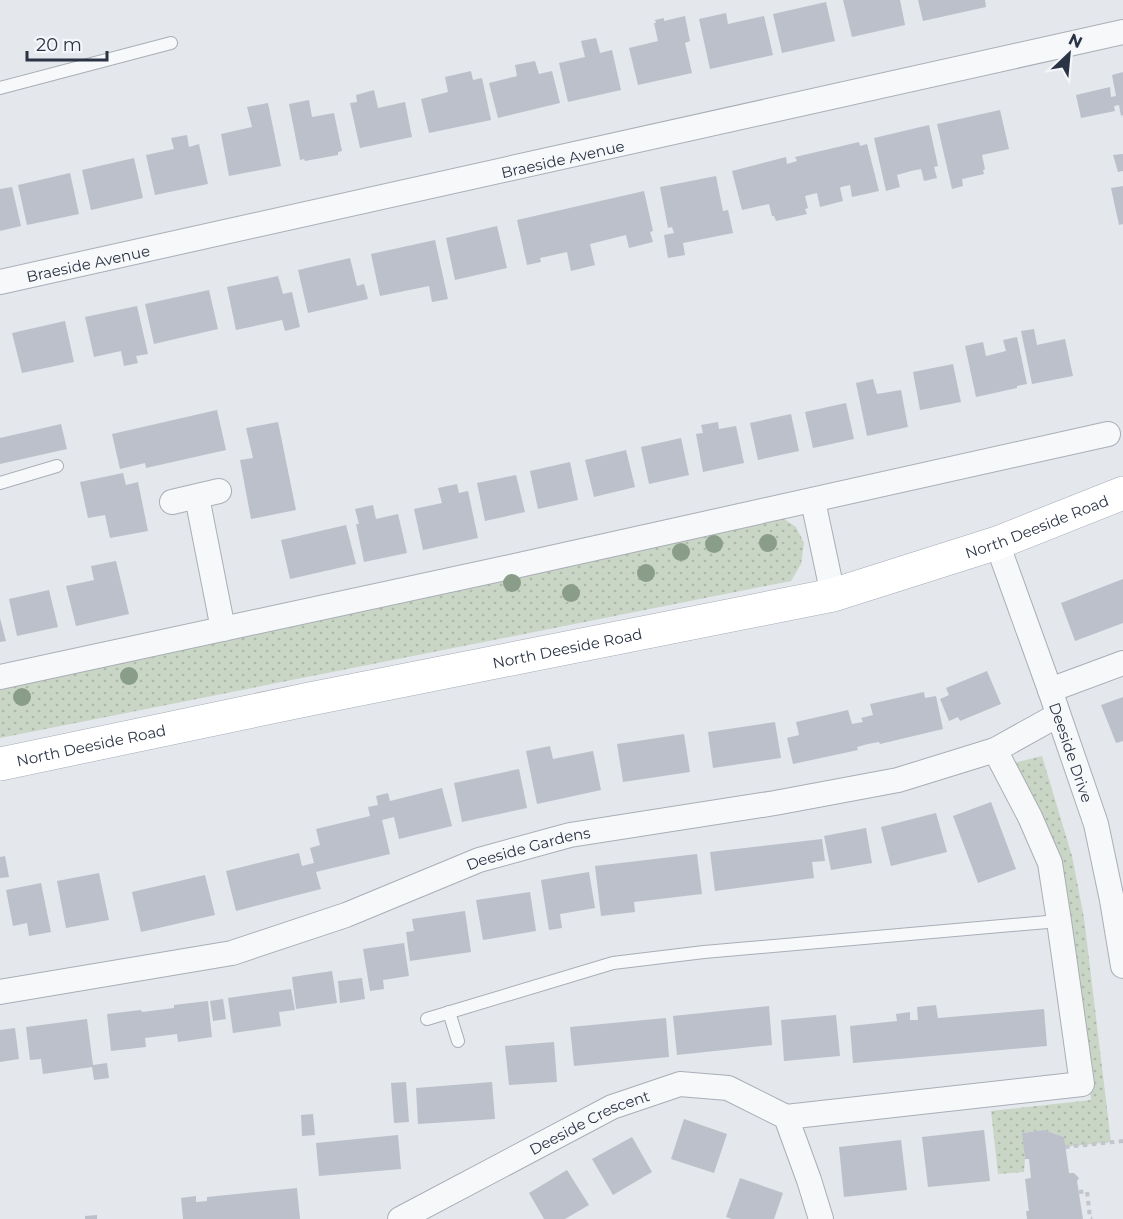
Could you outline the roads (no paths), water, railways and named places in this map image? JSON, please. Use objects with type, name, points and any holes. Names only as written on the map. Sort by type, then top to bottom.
[{"type":"main road","name":"North Deeside Road","points":[[0,764],[310,699],[833,595],[998,543],[1123,493]]},
{"type":"street","name":"Braeside Avenue","points":[[0,282],[759,115],[1123,32]]},
{"type":"street","points":[[0,677],[387,595],[1108,434]]},
{"type":"street","points":[[172,502],[208,494],[223,629]]},
{"type":"street","points":[[813,501],[833,595]]},
{"type":"street","name":"Deeside Drive","points":[[998,543],[1096,824],[1118,900],[1123,966]]},
{"type":"street","points":[[1050,690],[1123,663]]},
{"type":"street","name":"Deeside Gardens","points":[[0,992],[232,952],[346,915],[479,860],[570,835],[775,803],[898,780],[994,750],[1059,715]]},
{"type":"street","points":[[821,1219],[786,1117],[1082,1084],[1050,863],[1030,818],[994,750]]},
{"type":"street","name":"Deeside Crescent","points":[[400,1219],[612,1107],[680,1084],[728,1088],[786,1117]]},
{"type":"lane","points":[[0,88],[171,43]]},
{"type":"lane","points":[[0,483],[57,466]]},
{"type":"lane","points":[[427,1019],[613,963],[704,952],[1059,921]]},
{"type":"lane","points":[[449,1012],[458,1041]]}]
